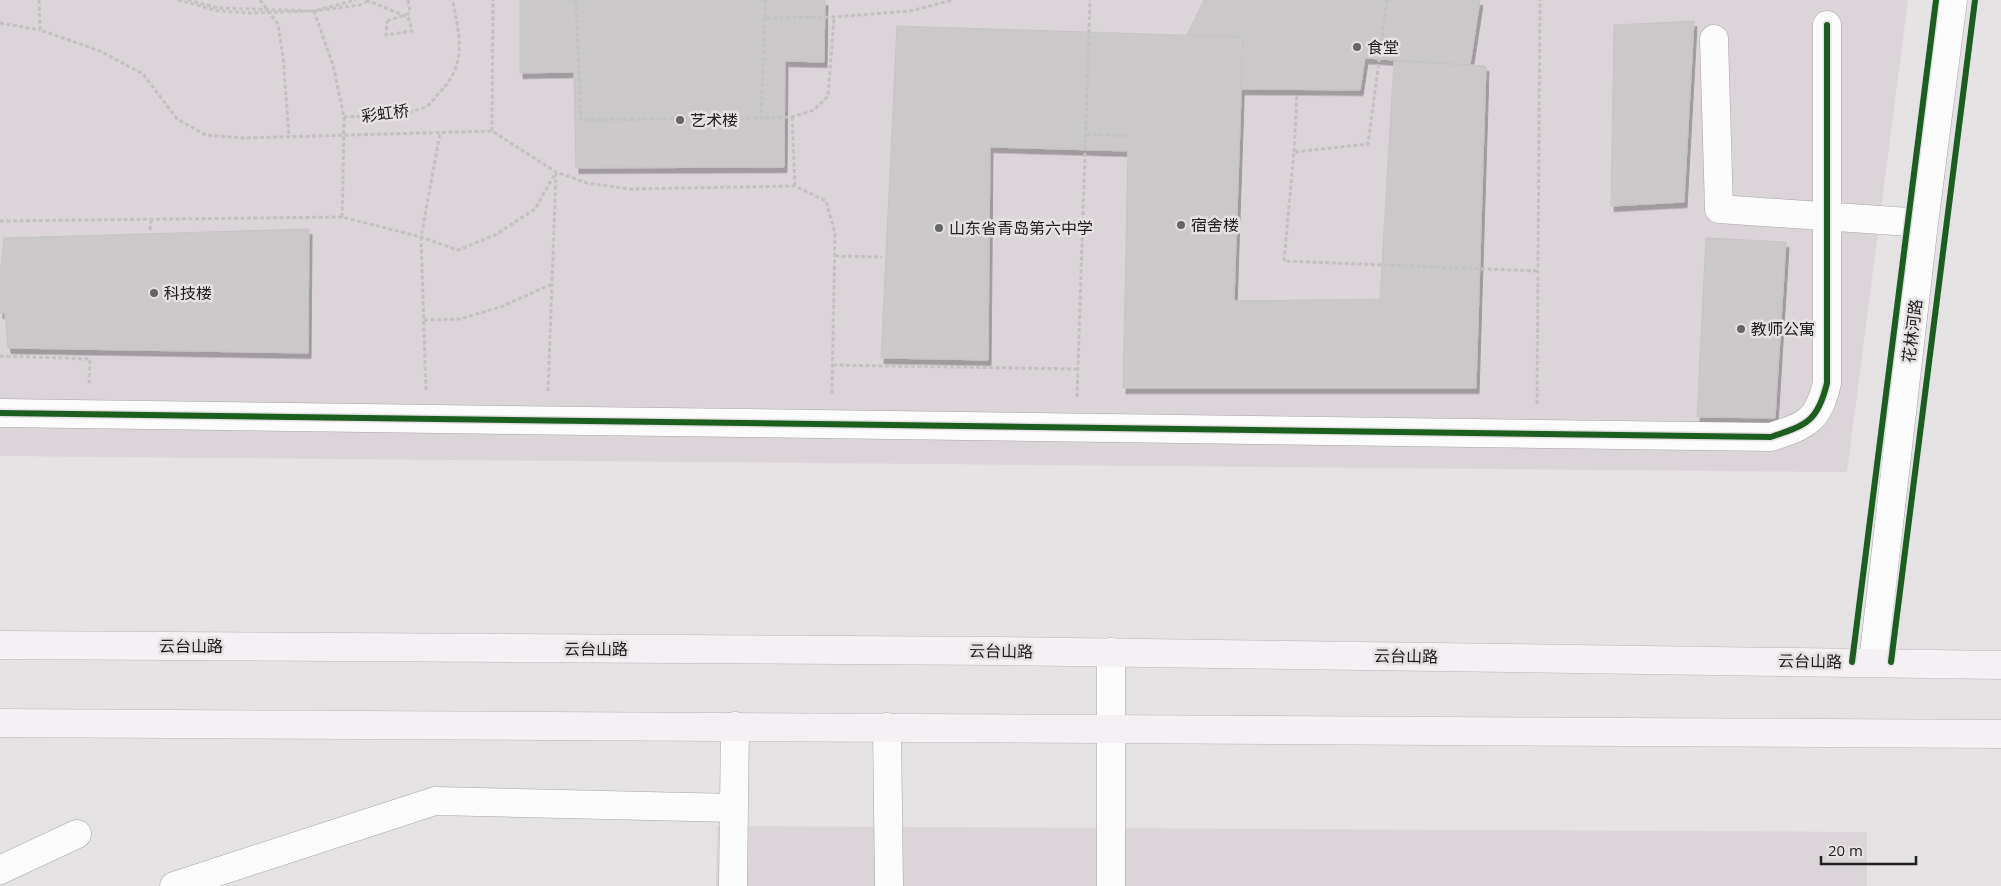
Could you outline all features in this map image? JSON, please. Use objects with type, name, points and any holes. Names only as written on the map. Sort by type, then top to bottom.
[{"type":"main road","name":"云台山路","points":[[0,645],[1111,652],[2001,665]]},
{"type":"main road","points":[[0,723],[887,727],[1999,740]]},
{"type":"street","name":"花林河路","points":[[1873,662],[1924,223],[1953,0]]},
{"type":"street","points":[[0,413],[1771,436],[1799,428],[1813,418],[1822,402],[1827,383],[1826,25]]},
{"type":"street","points":[[1714,39],[1719,209],[1924,223]]},
{"type":"street","points":[[1111,652],[1111,886]]},
{"type":"street","points":[[734,886],[735,726]]},
{"type":"street","points":[[887,727],[889,886]]},
{"type":"street","points":[[174,886],[434,801],[734,808]]},
{"type":"street","points":[[0,870],[77,834]]},
{"type":"path","points":[[39,0],[40,30]]},
{"type":"path","points":[[178,0],[218,11],[251,14],[314,11],[360,5],[370,0]]},
{"type":"path","points":[[188,0],[218,8],[314,11],[356,0]]},
{"type":"path","points":[[260,0],[278,24],[283,57],[288,136]]},
{"type":"path","points":[[366,0],[408,17],[412,31],[386,34],[387,22],[410,12],[408,0]]},
{"type":"path","points":[[492,131],[493,0]]},
{"type":"path","points":[[576,0],[581,120],[792,117],[814,110],[828,96],[834,18]]},
{"type":"path","points":[[760,118],[765,0]]},
{"type":"path","points":[[765,18],[834,18],[910,11],[953,0]]},
{"type":"path","points":[[1076,428],[1090,0]]},
{"type":"path","points":[[1294,152],[1368,144],[1387,0]]},
{"type":"path","points":[[1537,433],[1540,0]]},
{"type":"path","points":[[0,23],[40,30],[100,50],[143,74],[177,119],[206,135],[244,138],[492,131],[556,172],[587,183],[630,189],[796,186],[826,201],[836,233],[832,424]]},
{"type":"path","points":[[1297,94],[1294,152],[1284,261],[1538,271]]},
{"type":"path","points":[[792,117],[796,186]]},
{"type":"path","points":[[427,419],[421,237],[440,132]]},
{"type":"path","points":[[1086,134],[1128,136]]},
{"type":"path","points":[[0,221],[342,217],[421,237],[458,250],[495,236],[535,209],[556,172]]},
{"type":"path","points":[[547,420],[556,172]]},
{"type":"path","points":[[150,230],[151,220]]},
{"type":"path","points":[[835,256],[882,257]]},
{"type":"path","points":[[424,320],[460,319],[503,306],[552,284]]},
{"type":"path","points":[[0,356],[90,359]]},
{"type":"path","points":[[833,365],[1078,370]]},
{"type":"shaded area","name":"山东省青岛第六中学","points":[[0,0],[1908,0],[1847,472],[0,456]]},
{"type":"shaded area","points":[[717,826],[1867,832],[1867,886],[716,886]]},
{"type":"building","name":"艺术楼","points":[[520,0],[825,0],[824,62],[785,61],[784,167],[576,168],[574,72],[520,73]]},
{"type":"building","name":"食堂","points":[[1204,0],[1480,0],[1470,65],[1365,58],[1360,90],[1241,89],[1243,37],[1187,35]]},
{"type":"building","points":[[1694,21],[1684,202],[1611,206],[1614,25]]},
{"type":"building","name":"宿舍楼","points":[[897,26],[1243,37],[1234,301],[1380,299],[1394,61],[1486,66],[1476,388],[1123,388],[1128,151],[990,147],[988,360],[881,358]]},
{"type":"building","name":"科技楼","points":[[309,229],[308,353],[8,348],[5,313],[0,313],[0,273],[4,238]]},
{"type":"building","name":"教师公寓","points":[[1706,238],[1786,242],[1775,418],[1697,417]]},
{"type":"cycle path","points":[[1852,662],[1936,0]]},
{"type":"cycle path","points":[[1891,662],[1975,0]]},
{"type":"cycle path","points":[[0,413],[1771,437],[1794,429],[1809,420],[1820,406],[1827,383],[1827,25]]},
{"type":"place","name":"食堂","points":[[1357,47]]},
{"type":"place","name":"艺术楼","points":[[680,120]]},
{"type":"place","name":"宿舍楼","points":[[1181,225]]},
{"type":"place","name":"山东省青岛第六中学","points":[[939,228]]},
{"type":"place","name":"科技楼","points":[[154,293]]},
{"type":"place","name":"教师公寓","points":[[1741,329]]}]
